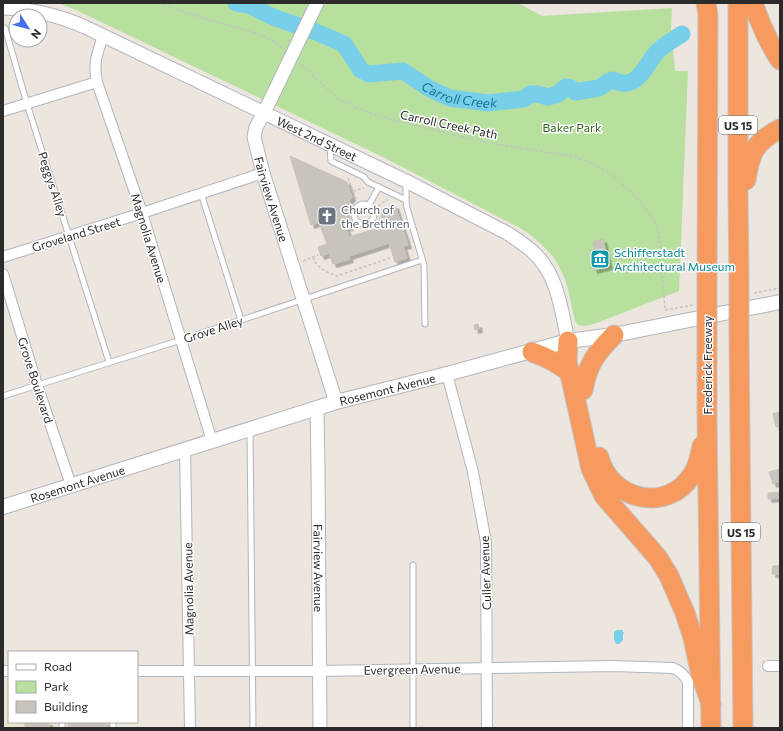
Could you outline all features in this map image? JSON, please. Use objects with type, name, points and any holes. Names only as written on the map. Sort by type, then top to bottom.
[{"type":"highway","name":"Frederick Freeway","points":[[706,3],[708,15],[707,417],[711,728]]},
{"type":"highway","name":"US 15","points":[[738,3],[743,728]]},
{"type":"highway","points":[[753,3],[772,49],[780,60]]},
{"type":"highway","points":[[739,247],[744,190],[750,159],[758,145],[770,134],[780,129]]},
{"type":"highway","points":[[584,390],[587,372],[594,357],[614,335]]},
{"type":"highway","points":[[568,341],[567,361],[591,469],[611,506],[658,558],[669,576],[685,613],[693,638],[701,675],[711,704]]},
{"type":"highway","points":[[568,341],[584,390],[601,464],[607,476],[623,491],[633,496],[650,498],[666,495],[676,491],[685,484],[692,476],[697,466],[707,417]]},
{"type":"highway","points":[[532,352],[551,359],[569,372]]},
{"type":"main road","name":"Rosemont Avenue","points":[[3,507],[336,402],[532,352],[568,341],[614,335],[780,302]]},
{"type":"street","name":"Fairview Avenue","points":[[317,3],[256,127],[254,137],[263,173],[336,402]]},
{"type":"street","name":"West 2nd Street","points":[[3,8],[32,10],[59,17],[103,36],[330,144],[498,228],[534,252],[544,264],[554,282],[568,341]]},
{"type":"street","name":"Magnolia Avenue","points":[[103,36],[95,61],[94,69],[97,82],[142,213],[212,441]]},
{"type":"street","points":[[3,111],[97,82]]},
{"type":"street","name":"Groveland Street","points":[[3,257],[263,173]]},
{"type":"street","name":"Grove Boulevard","points":[[3,274],[37,385],[71,485]]},
{"type":"street","name":"Culler Avenue","points":[[447,374],[473,472],[486,542],[487,728]]},
{"type":"street","name":"Fairview Avenue","points":[[316,408],[318,468],[320,728]]},
{"type":"street","name":"Magnolia Avenue","points":[[185,450],[190,728]]},
{"type":"street","name":"Evergreen Avenue","points":[[138,671],[319,671],[613,666],[673,668],[680,671],[688,682],[688,728]]},
{"type":"street","points":[[768,666],[780,666]]},
{"type":"lane","name":"Peggys Alley","points":[[5,28],[27,104],[109,362]]},
{"type":"lane","points":[[330,144],[331,161],[364,177],[367,184],[379,187],[406,200]]},
{"type":"lane","points":[[406,181],[406,200],[423,263],[425,324]]},
{"type":"lane","points":[[369,205],[379,187]]},
{"type":"lane","points":[[201,193],[241,320]]},
{"type":"lane","name":"Grove Alley","points":[[3,396],[423,263]]},
{"type":"lane","points":[[250,429],[253,728]]},
{"type":"lane","points":[[413,728],[414,565]]},
{"type":"path","name":"Carroll Creek Path","points":[[158,3],[256,33],[276,43],[336,97],[354,107],[381,117],[489,143],[572,156],[607,172],[633,194],[649,213],[656,225],[660,242],[665,310],[696,304]]},
{"type":"path","points":[[347,175],[356,199]]},
{"type":"path","points":[[353,191],[367,184]]},
{"type":"path","points":[[382,225],[377,207],[380,203],[390,199]]},
{"type":"path","points":[[292,265],[318,255]]},
{"type":"path","points":[[313,257],[318,266],[337,276],[390,258]]},
{"type":"path","points":[[749,294],[780,288]]},
{"type":"shaded area","points":[[3,681],[8,681],[8,723],[115,723],[115,728],[3,728]]},
{"type":"green space","name":"Baker Park","points":[[58,3],[518,3],[542,16],[672,8],[671,28],[675,71],[688,71],[679,291],[594,324],[581,326],[575,321],[566,282],[558,264],[544,246],[520,228],[385,158],[76,10]]},
{"type":"water","points":[[617,630],[622,630],[624,633],[623,640],[619,644],[616,644],[614,640],[614,632]]},
{"type":"building","name":"Church of the Brethren","points":[[290,156],[347,182],[352,198],[349,200],[350,203],[343,205],[350,227],[346,227],[349,237],[384,226],[379,210],[395,205],[408,245],[403,246],[407,258],[395,262],[389,243],[349,256],[350,259],[333,264],[329,253],[321,256],[318,247],[327,244],[319,222],[311,225]]},
{"type":"building","name":"Schifferstadt Architectural Museum","points":[[603,239],[609,266],[594,270],[590,251],[595,250],[593,242]]},
{"type":"building","points":[[478,324],[479,329],[475,330],[474,325]]},
{"type":"building","points":[[780,412],[780,426],[776,427],[773,414]]},
{"type":"building","points":[[780,469],[780,481],[773,484],[769,472]]},
{"type":"building","points":[[780,492],[780,498],[768,499],[768,493]]},
{"type":"building","points":[[773,566],[780,566],[780,574],[772,574]]},
{"type":"building","points":[[25,723],[49,723],[49,728],[25,728]]},
{"type":"building","points":[[68,723],[107,723],[107,728],[68,728]]},
{"type":"waterway","name":"Carroll Creek","points":[[236,3],[249,5],[273,17],[316,32],[344,44],[361,70],[369,74],[403,71],[430,89],[450,98],[488,103],[524,99],[530,94],[548,97],[558,94],[566,87],[571,88],[575,92],[599,88],[613,80],[621,83],[634,81],[639,77],[659,50],[682,34]]},
{"type":"place","name":"Church of the Brethren","points":[[327,216]]},
{"type":"place","name":"Schifferstadt Architectural Museum","points":[[600,259]]}]
